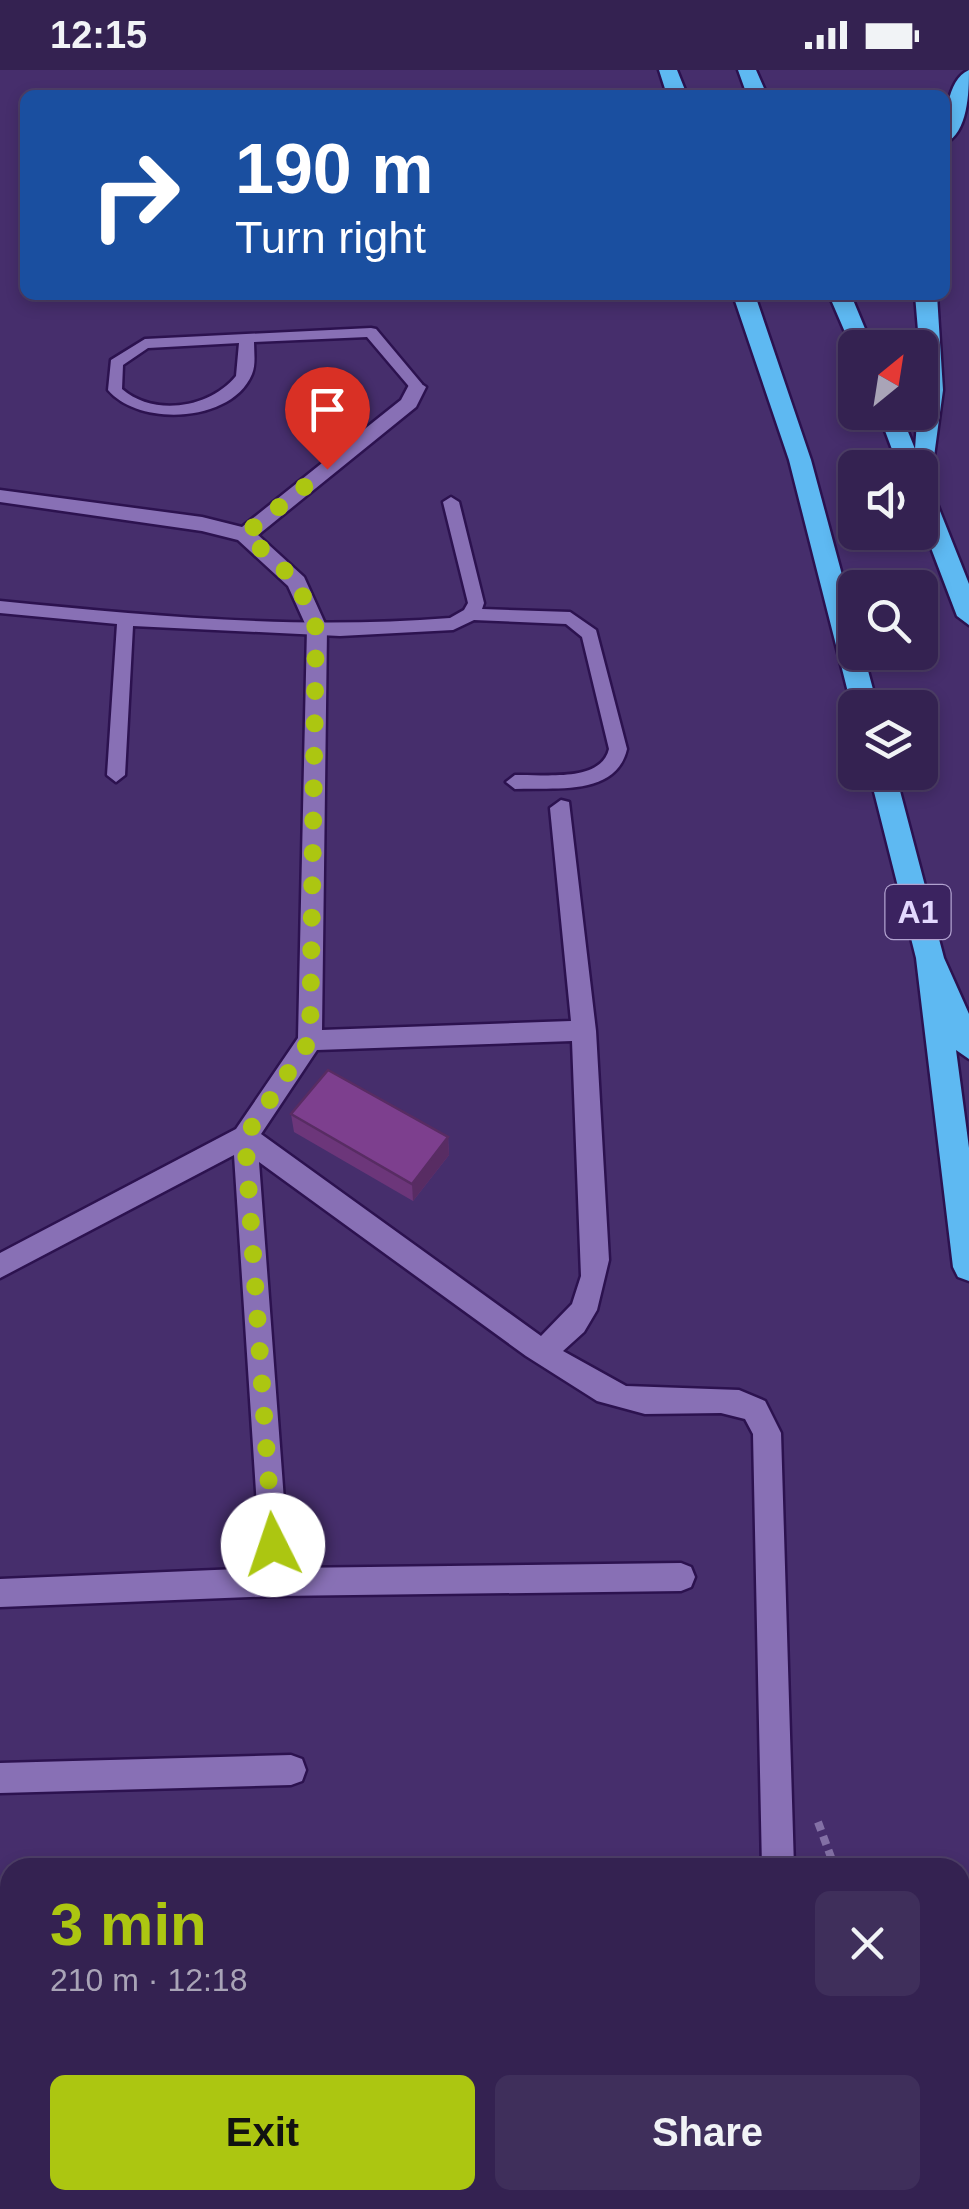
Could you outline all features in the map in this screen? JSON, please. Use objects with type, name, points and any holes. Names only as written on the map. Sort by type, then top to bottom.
[{"type":"highway","points":[[950,125],[969,76]]},
{"type":"highway","points":[[746,300],[800,460],[860,690]]},
{"type":"highway","points":[[842,300],[855,330]]},
{"type":"highway","points":[[927,300],[934,372],[928,450]]},
{"type":"highway","points":[[938,534],[969,616]]},
{"type":"highway","name":"A1","points":[[887,790],[930,958],[969,1047]]},
{"type":"highway","points":[[930,958],[969,1267]]},
{"type":"street","points":[[245,534],[409,403],[417,387]]},
{"type":"street","points":[[0,496],[202,524],[245,534],[297,582],[316,628],[310,1040],[245,1137],[0,1266]]},
{"type":"street","points":[[542,1352],[574,1328],[588,1308],[595,1284],[584,1031],[562,808]]},
{"type":"street","points":[[310,1040],[584,1031]]},
{"type":"street","points":[[245,1137],[542,1352],[608,1392],[662,1404],[728,1400],[756,1410],[767,1434],[778,1858]]},
{"type":"street","points":[[245,1137],[276,1582]]},
{"type":"street","points":[[0,1593],[276,1582],[681,1576]]},
{"type":"street","points":[[0,1778],[291,1770]]},
{"type":"lane","points":[[246,338],[247,368],[242,382],[212,403],[144,408],[131,405],[115,390],[116,363],[144,344],[246,338],[372,332],[417,387]]},
{"type":"lane","points":[[451,502],[476,603],[471,614]]},
{"type":"lane","points":[[0,607],[125,620],[316,628],[453,624],[471,614],[570,618],[582,624],[594,644],[618,750],[615,762],[593,779],[515,782]]},
{"type":"lane","points":[[116,775],[125,620]]},
{"type":"building","points":[[328,1070],[448,1137],[412,1184],[291,1114]]},
{"type":"route","points":[[273,1545],[245,1137],[310,1040],[316,628],[297,582],[245,534],[327,469]]}]
